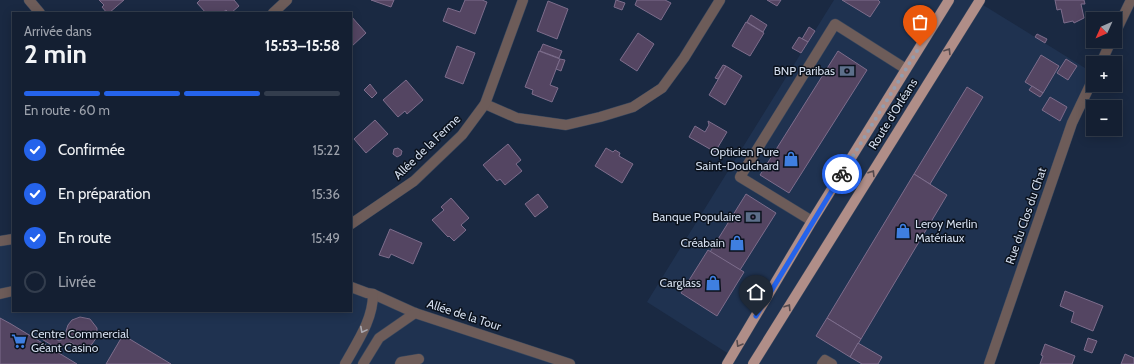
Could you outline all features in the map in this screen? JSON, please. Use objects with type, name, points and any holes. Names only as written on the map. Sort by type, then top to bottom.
[{"type":"main road","name":"Route d'Orléans","points":[[727,364],[812,221],[949,0]]},
{"type":"main road","name":"Route d'Orléans","points":[[753,364],[980,0]]},
{"type":"street","points":[[29,0],[39,12]]},
{"type":"street","points":[[273,12],[287,0]]},
{"type":"street","name":"Allée de la Ferme","points":[[352,223],[414,182],[462,135],[485,104],[523,0]]},
{"type":"street","points":[[485,104],[517,118],[566,125],[634,107],[662,88],[684,58],[720,0]]},
{"type":"street","points":[[1122,19],[1131,0]]},
{"type":"street","points":[[812,221],[740,177],[835,24],[906,69]]},
{"type":"street","name":"Rue du Clos du Chat","points":[[989,364],[1072,123],[1087,92]]},
{"type":"street","points":[[0,241],[12,239]]},
{"type":"street","name":"Allée de la Tour","points":[[352,286],[415,313],[558,362],[570,364]]},
{"type":"street","points":[[0,294],[12,291]]},
{"type":"street","points":[[345,364],[368,321],[373,306],[373,294]]},
{"type":"street","points":[[363,364],[379,338],[415,313]]},
{"type":"street","points":[[400,364],[401,362],[419,359]]},
{"type":"street","points":[[822,364],[825,360],[832,364]]},
{"type":"shaded area","points":[[834,0],[975,0],[1086,69],[1086,92],[1088,92],[989,364],[727,364],[732,356],[647,302]]},
{"type":"shaded area","points":[[12,239],[12,312],[352,312],[352,287],[570,364],[0,364],[0,241]]},
{"type":"building","points":[[99,0],[124,0],[110,12],[106,12],[102,7],[104,5]]},
{"type":"building","points":[[200,0],[234,0],[239,6],[232,12],[228,12],[226,10],[223,12],[205,12],[197,3]]},
{"type":"building","points":[[371,0],[394,0],[391,7]]},
{"type":"building","points":[[465,0],[482,0],[487,2],[475,34],[443,21],[448,8],[460,12]]},
{"type":"building","points":[[616,0],[625,3],[622,10],[614,7]]},
{"type":"building","points":[[637,0],[665,0],[671,3],[661,20],[635,5]]},
{"type":"building","points":[[767,0],[781,0],[777,6]]},
{"type":"building","points":[[842,0],[878,0],[880,2],[870,17]]},
{"type":"building","points":[[1055,0],[1084,0],[1085,4],[1081,4],[1084,18],[1074,23],[1073,21],[1064,23],[1061,9],[1057,10]]},
{"type":"building","points":[[548,1],[568,9],[557,39],[537,31]]},
{"type":"building","points":[[751,15],[767,25],[763,32],[747,22]]},
{"type":"building","points":[[352,17],[366,33],[352,46]]},
{"type":"building","points":[[746,22],[764,33],[750,56],[732,46]]},
{"type":"building","points":[[809,27],[815,31],[808,42],[802,39]]},
{"type":"building","points":[[638,33],[654,44],[637,71],[620,60]]},
{"type":"building","points":[[1037,34],[1047,39],[1045,43],[1035,37]]},
{"type":"building","points":[[799,37],[808,42],[801,53],[792,48]]},
{"type":"building","points":[[543,44],[562,51],[559,58],[540,51]]},
{"type":"building","points":[[457,46],[475,53],[463,84],[445,77]]},
{"type":"building","points":[[539,51],[560,59],[550,85],[558,88],[552,102],[532,94],[533,90],[525,87]]},
{"type":"building","points":[[838,51],[867,70],[789,193],[760,175]]},
{"type":"building","points":[[1041,55],[1059,66],[1043,93],[1025,82]]},
{"type":"building","points":[[560,59],[565,60],[561,71],[556,69]]},
{"type":"building","points":[[1066,59],[1077,66],[1068,80],[1057,73]]},
{"type":"building","points":[[723,65],[726,66],[718,79],[715,78]]},
{"type":"building","points":[[726,66],[742,76],[725,105],[709,95]]},
{"type":"building","points":[[406,80],[423,100],[407,114],[405,111],[398,117],[383,100]]},
{"type":"building","points":[[370,84],[377,93],[372,98],[364,90]]},
{"type":"building","points":[[1032,86],[1043,93],[1040,97],[1029,90]]},
{"type":"building","points":[[967,87],[983,97],[930,184],[914,174]]},
{"type":"building","points":[[1050,97],[1067,107],[1060,121],[1042,110]]},
{"type":"building","points":[[375,120],[388,134],[366,153],[354,139]]},
{"type":"building","points":[[708,121],[727,132],[715,152],[689,137],[695,126],[705,132],[709,125]]},
{"type":"building","points":[[508,144],[521,160],[516,164],[522,171],[505,185],[500,179],[497,181],[483,165]]},
{"type":"building","points":[[398,148],[402,151],[401,155],[397,157],[393,154],[394,149]]},
{"type":"building","points":[[606,148],[613,152],[615,150],[620,153],[619,156],[633,164],[622,183],[595,166]]},
{"type":"building","name":"Leroy Merlin Matériaux","points":[[914,174],[947,195],[861,339],[827,318]]},
{"type":"building","points":[[538,194],[548,207],[535,217],[525,204]]},
{"type":"building","points":[[746,194],[776,213],[740,270],[710,252]]},
{"type":"building","points":[[451,198],[469,218],[461,225],[466,230],[454,241],[449,236],[448,237],[432,220],[444,210],[441,207]]},
{"type":"building","points":[[390,229],[422,243],[413,264],[391,254],[389,258],[379,255]]},
{"type":"building","name":"Carglass","points":[[708,250],[744,272],[717,316],[681,293]]},
{"type":"building","points":[[1065,291],[1103,306],[1093,331],[1071,322],[1074,312],[1060,306]]},
{"type":"building","points":[[80,317],[90,319],[97,328],[97,337],[88,347],[78,347],[70,342],[59,347],[57,345],[55,347],[40,338],[44,331],[59,341],[67,337],[66,331],[68,325],[72,320]]},
{"type":"building","name":"Centre Commercial Géant Casino","points":[[0,318],[11,324],[77,364],[0,364]]},
{"type":"building","points":[[827,318],[861,339],[850,357],[816,336]]},
{"type":"building","name":"Centre Commercial Géant Casino","points":[[123,335],[171,364],[106,364]]},
{"type":"building","points":[[1088,338],[1097,341],[1092,353],[1084,350]]},
{"type":"building","points":[[858,343],[882,357],[878,364],[862,364],[850,357]]},
{"type":"building","points":[[1045,344],[1075,356],[1072,364],[1040,364],[1043,356],[1041,355]]},
{"type":"building","points":[[1125,354],[1134,358],[1134,364],[1121,364]]},
{"type":"way so far","points":[[842,174],[920,46]]},
{"type":"place","name":"BNP Paribas","points":[[847,71]]},
{"type":"place","name":"Opticien Pure Saint-Doulchard","points":[[791,159]]},
{"type":"place","name":"Banque Populaire","points":[[753,217]]},
{"type":"place","name":"Leroy Merlin Matériaux","points":[[903,231]]},
{"type":"place","name":"Créabain","points":[[737,243]]},
{"type":"place","name":"Carglass","points":[[713,283]]},
{"type":"place","name":"Centre Commercial Géant Casino","points":[[19,341]]},
{"type":"route","points":[[756,316],[812,221],[842,174]]}]
